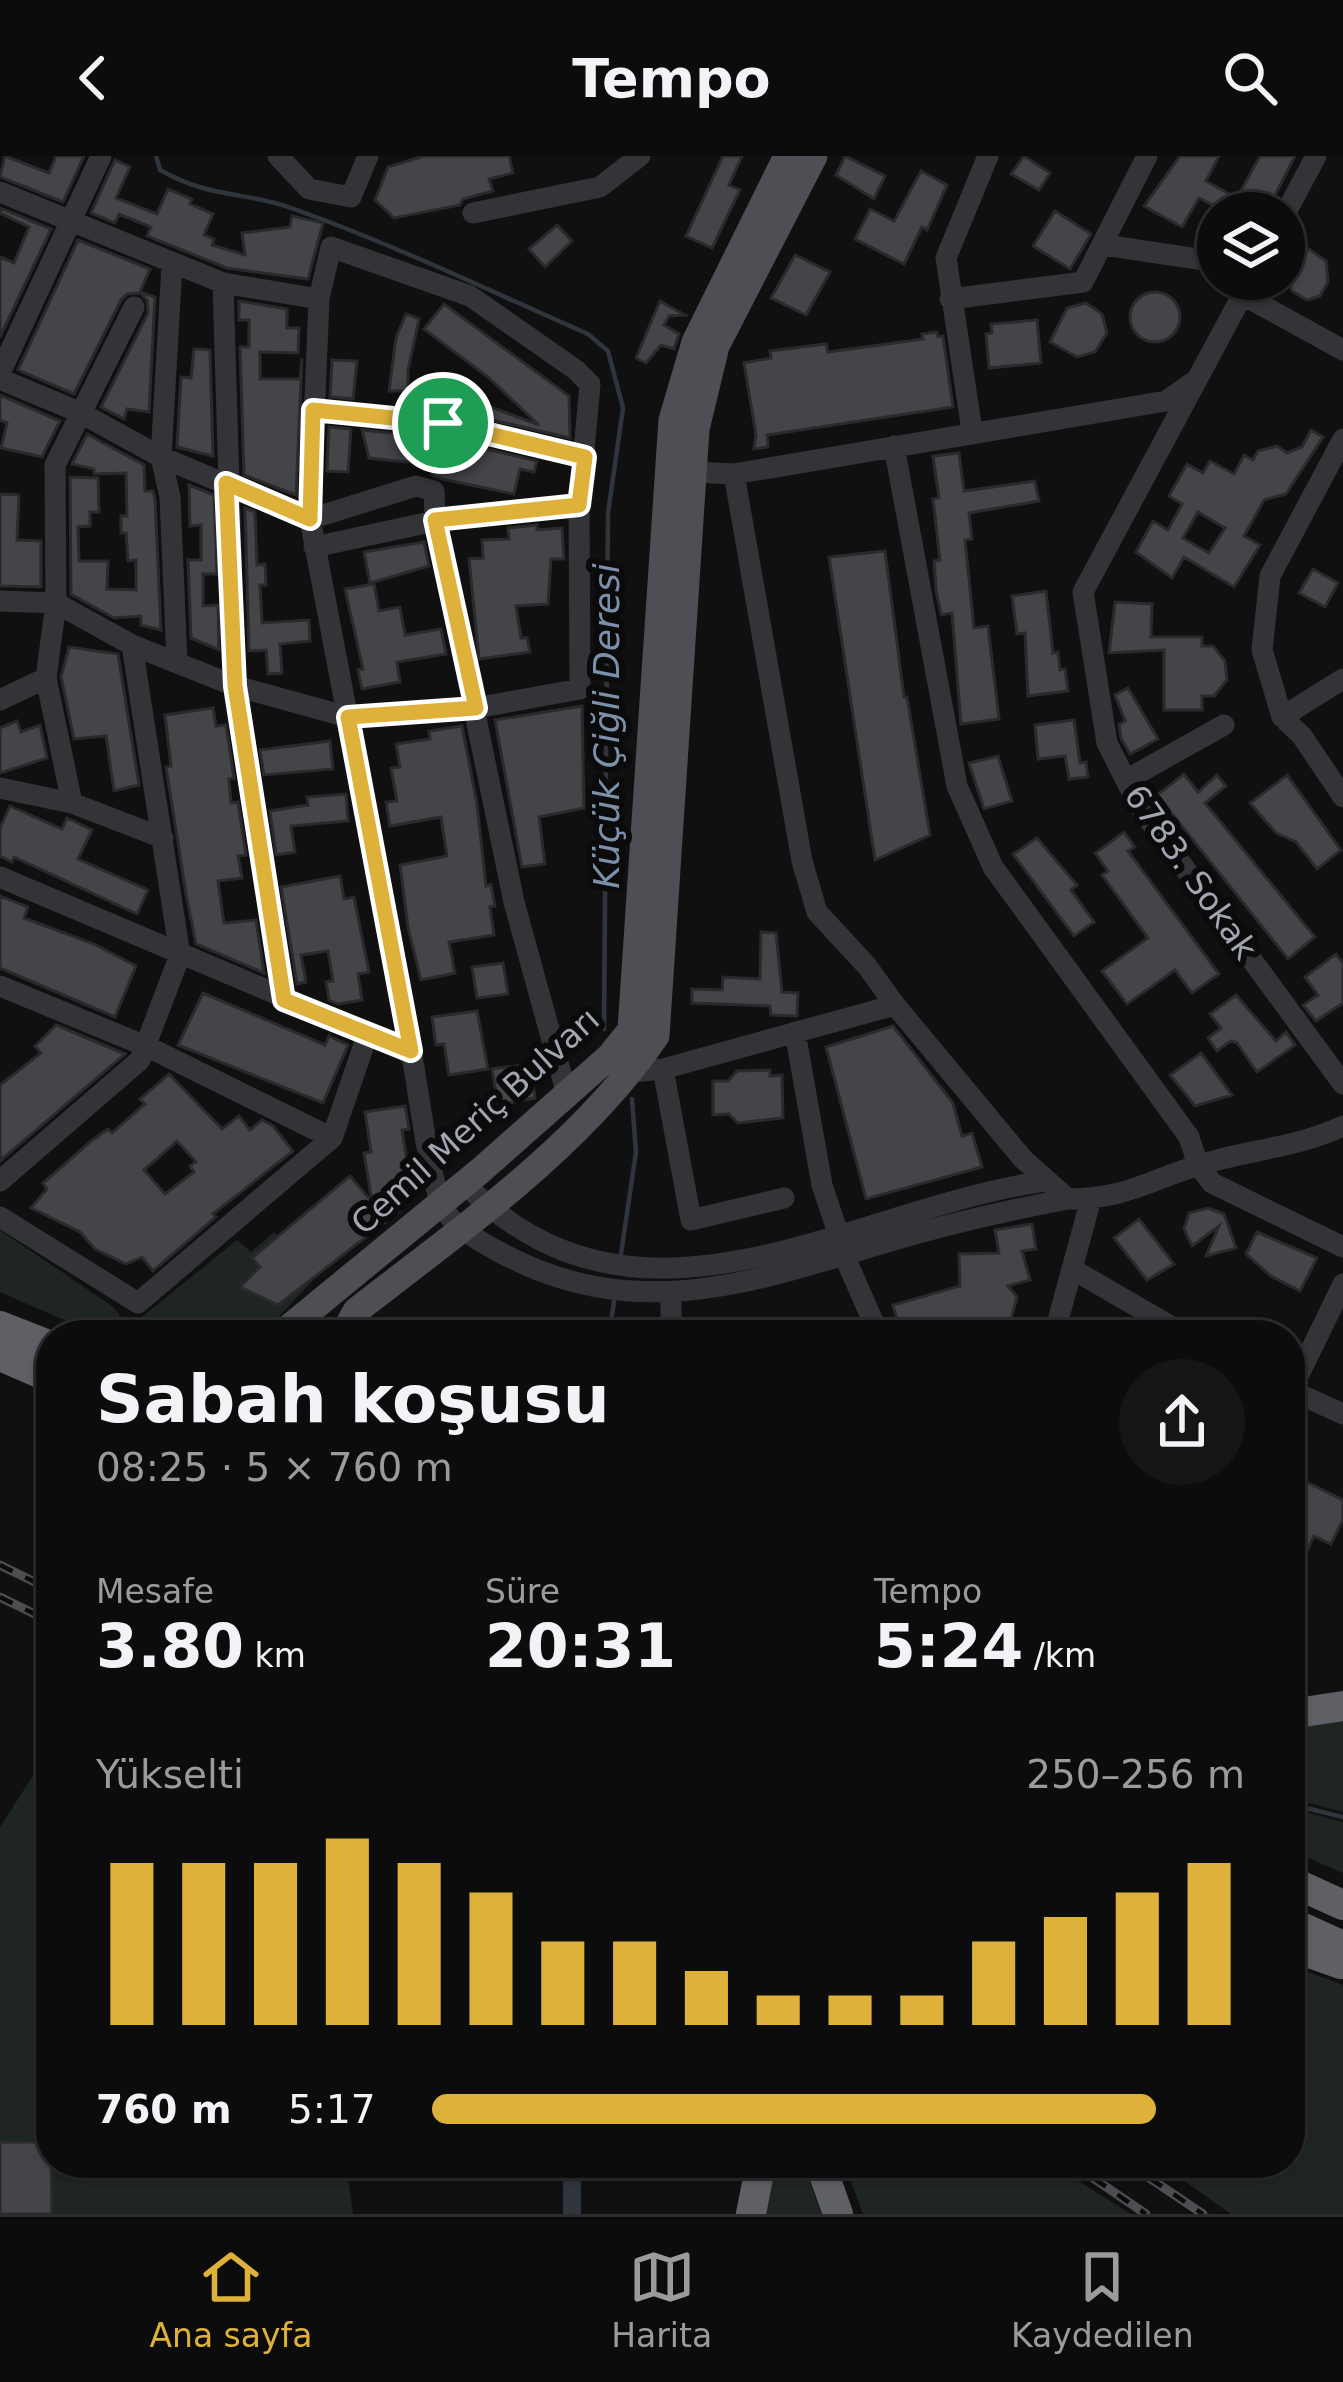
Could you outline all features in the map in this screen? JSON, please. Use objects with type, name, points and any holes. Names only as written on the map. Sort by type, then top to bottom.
[{"type":"highway","points":[[0,1326],[36,1332]]},
{"type":"highway","points":[[0,1326],[36,1340]]},
{"type":"highway","points":[[0,1356],[36,1372]]},
{"type":"highway","points":[[1305,1712],[1343,1706]]},
{"type":"highway","points":[[1305,1888],[1343,1905]]},
{"type":"highway","points":[[1305,1929],[1343,1946]]},
{"type":"highway","points":[[1305,1951],[1343,1965]]},
{"type":"highway","points":[[751,2214],[758,2178]]},
{"type":"highway","points":[[825,2178],[838,2214]]},
{"type":"main road","name":"Cemil Meriç Bulvarı","points":[[351,1320],[356,1311],[560,1144],[621,1064],[631,1030],[638,960],[672,420],[695,342],[787,156]]},
{"type":"main road","name":"Cemil Meriç Bulvarı","points":[[299,1320],[567,1095],[621,1064],[656,1036],[696,429],[716,346],[814,156]]},
{"type":"street","points":[[101,156],[0,376],[161,457],[310,519],[416,486],[434,491],[435,520],[514,902],[567,1095]]},
{"type":"street","points":[[278,156],[309,189],[351,197],[368,156]]},
{"type":"street","points":[[473,213],[600,187],[640,156]]},
{"type":"street","points":[[971,431],[946,257],[988,156]]},
{"type":"street","points":[[950,299],[1083,282],[1147,156]]},
{"type":"street","points":[[1297,192],[1316,156]]},
{"type":"street","points":[[0,192],[223,283],[319,298]]},
{"type":"street","points":[[1104,245],[1197,259]]},
{"type":"street","points":[[0,601],[56,603],[132,645],[235,686],[348,717],[476,708],[580,689],[579,505],[590,384],[470,296],[331,247],[319,298],[310,519],[314,547],[348,717],[411,1051],[442,1204],[461,1228],[536,1270],[589,1284],[645,1280],[1080,1199],[1110,1199],[1198,1165],[1318,1138],[1343,1126]]},
{"type":"street","points":[[172,264],[161,457],[170,497],[177,662]]},
{"type":"street","points":[[223,283],[235,686],[284,1000]]},
{"type":"street","name":"6783. Sokak","points":[[1240,300],[1083,592],[1107,743],[1139,806],[1343,1084]]},
{"type":"street","points":[[1267,300],[1343,350]]},
{"type":"street","points":[[72,803],[46,678],[56,603],[55,465],[134,307]]},
{"type":"street","points":[[692,472],[734,474],[1166,401],[1198,379]]},
{"type":"street","points":[[313,410],[443,423],[585,457]]},
{"type":"street","points":[[1343,439],[1270,577],[1262,650],[1282,717],[1302,736],[1343,797]]},
{"type":"street","points":[[893,446],[956,786],[993,866],[1189,1137],[1198,1165],[1212,1183],[1343,1247]]},
{"type":"street","points":[[734,474],[802,861],[817,912],[1045,1181],[1080,1199]]},
{"type":"street","points":[[314,547],[435,520],[579,505]]},
{"type":"street","points":[[0,1181],[140,1060],[180,955],[132,645]]},
{"type":"street","points":[[0,700],[46,678]]},
{"type":"street","points":[[1282,717],[1343,680]]},
{"type":"street","points":[[1126,780],[1224,725]]},
{"type":"street","points":[[0,788],[72,803],[164,838]]},
{"type":"street","points":[[0,877],[411,1051]]},
{"type":"street","points":[[0,986],[148,1047],[332,1138]]},
{"type":"street","points":[[621,1064],[663,1070],[895,1005]]},
{"type":"street","points":[[795,1031],[822,1185],[873,1320]]},
{"type":"street","points":[[0,1217],[137,1303],[332,1138],[367,1036]]},
{"type":"street","points":[[663,1070],[691,1220],[784,1198]]},
{"type":"street","points":[[465,1184],[530,1237],[671,1294],[758,1282],[986,1190],[1045,1181]]},
{"type":"street","points":[[1058,1320],[1072,1269],[1080,1199]]},
{"type":"street","points":[[1072,1269],[1160,1320]]},
{"type":"street","points":[[1305,1362],[1343,1284]]},
{"type":"street","points":[[671,1294],[671,1320]]},
{"type":"street","points":[[1305,1397],[1343,1414]]},
{"type":"shaded area","points":[[0,1230],[120,1315],[117,1320],[64,1320],[0,1292]]},
{"type":"shaded area","points":[[274,1232],[315,1278],[276,1320],[138,1320],[237,1240],[251,1252]]},
{"type":"shaded area","points":[[1343,1720],[1343,1812],[1305,1802],[1305,1725]]},
{"type":"shaded area","points":[[36,1771],[36,2178],[348,2178],[353,2214],[0,2214],[0,1827]]},
{"type":"shaded area","points":[[1305,1812],[1343,1822],[1343,1873],[1305,1857]]},
{"type":"shaded area","points":[[1305,1971],[1343,1985],[1343,2214],[1231,2214],[1180,2178],[1305,2178]]},
{"type":"shaded area","points":[[774,2178],[809,2178],[821,2214],[766,2214]]},
{"type":"shaded area","points":[[850,2178],[1074,2178],[1131,2214],[863,2214]]},
{"type":"building","points":[[5,156],[49,173],[56,156],[84,156],[63,202],[0,177]]},
{"type":"building","points":[[424,156],[509,156],[513,173],[489,179],[493,191],[463,199],[460,205],[394,218],[375,200],[388,167]]},
{"type":"building","points":[[723,156],[742,156],[729,185],[740,190],[712,248],[686,236]]},
{"type":"building","points":[[845,156],[885,176],[874,199],[836,175]]},
{"type":"building","points":[[1024,156],[1050,173],[1039,190],[1011,174]]},
{"type":"building","points":[[1180,156],[1219,156],[1206,181],[1226,192],[1197,192],[1197,201],[1182,227],[1144,206]]},
{"type":"building","points":[[1260,156],[1295,156],[1277,192],[1240,192]]},
{"type":"building","points":[[115,160],[130,167],[116,198],[157,214],[168,189],[192,199],[190,204],[213,214],[204,235],[214,239],[212,245],[245,255],[242,233],[290,227],[292,216],[323,223],[308,279],[227,268],[147,236],[151,227],[119,214],[115,223],[91,213]]},
{"type":"building","points":[[921,171],[947,185],[927,230],[922,227],[904,264],[855,239],[870,209],[894,221]]},
{"type":"building","points":[[0,208],[51,229],[0,337],[0,257],[14,263],[29,227],[0,213]]},
{"type":"building","points":[[1055,211],[1091,234],[1070,269],[1033,246]]},
{"type":"building","points":[[557,225],[572,241],[545,267],[529,249]]},
{"type":"building","points":[[78,240],[150,269],[140,292],[155,297],[149,412],[127,409],[124,419],[101,407],[148,313],[147,300],[140,293],[121,300],[74,394],[18,370]]},
{"type":"building","points":[[1309,249],[1326,261],[1328,282],[1320,296],[1307,300],[1305,299],[1305,251]]},
{"type":"building","points":[[795,255],[830,272],[806,315],[771,298]]},
{"type":"building","points":[[1155,292],[1173,299],[1180,317],[1173,335],[1155,342],[1137,335],[1130,317],[1137,299]]},
{"type":"building","points":[[239,301],[287,309],[287,328],[299,328],[298,353],[260,352],[260,379],[300,379],[302,358],[296,495],[244,475],[240,347],[249,347],[249,320],[239,320]]},
{"type":"building","points":[[660,301],[685,315],[669,316],[664,325],[679,334],[674,349],[661,345],[646,363],[636,358]]},
{"type":"building","points":[[1086,303],[1102,314],[1107,333],[1095,352],[1077,357],[1050,342],[1067,308]]},
{"type":"building","points":[[444,304],[569,396],[570,438],[436,407],[443,389],[539,425],[488,377],[424,329]]},
{"type":"building","points":[[406,314],[419,319],[408,391],[389,391],[396,338]]},
{"type":"building","points":[[1037,320],[1041,363],[989,368],[986,334],[992,333],[991,324]]},
{"type":"building","points":[[937,332],[938,337],[943,336],[953,407],[767,435],[768,447],[754,449],[756,435],[744,363],[771,358],[770,351],[826,344],[828,352],[923,339],[922,334]]},
{"type":"building","points":[[194,349],[210,350],[213,456],[177,447],[181,377],[191,378]]},
{"type":"building","points":[[332,360],[357,361],[353,399],[330,397]]},
{"type":"building","points":[[0,395],[60,421],[42,457],[1,448],[7,423],[0,420]]},
{"type":"building","points":[[329,427],[351,429],[348,472],[327,471]]},
{"type":"building","points":[[362,430],[440,438],[537,461],[534,472],[520,469],[514,494],[442,479],[432,475],[434,465],[369,458]]},
{"type":"building","points":[[1311,430],[1323,437],[1286,494],[1264,500],[1244,536],[1260,545],[1234,587],[1184,557],[1172,578],[1136,552],[1153,521],[1168,530],[1182,504],[1169,496],[1187,464],[1203,473],[1210,461],[1234,474],[1244,455],[1253,460],[1258,451],[1277,446],[1287,453],[1302,447]],"holes":[[[1198,512],[1225,528],[1209,553],[1183,538]]]},
{"type":"building","points":[[87,434],[144,465],[145,491],[153,491],[155,499],[161,630],[141,625],[141,616],[114,618],[71,594],[70,477],[98,478],[99,512],[90,512],[90,526],[78,527],[79,561],[108,561],[107,589],[136,590],[136,560],[128,561],[126,533],[121,533],[121,516],[127,516],[126,473],[94,474],[94,469],[72,464]]},
{"type":"building","points":[[959,453],[964,491],[1035,481],[1039,501],[969,513],[972,539],[965,540],[974,628],[988,626],[999,719],[961,724],[952,613],[941,615],[936,590],[934,561],[940,560],[933,499],[939,498],[933,456]]},
{"type":"building","points":[[189,485],[214,495],[217,574],[203,574],[203,606],[218,605],[219,650],[191,638],[188,560],[201,560],[201,525],[190,526]]},
{"type":"building","points":[[0,494],[19,495],[17,540],[41,541],[41,587],[0,586]]},
{"type":"building","points":[[245,508],[255,512],[257,565],[265,564],[266,585],[260,585],[262,623],[309,620],[310,641],[280,644],[282,673],[268,674],[266,650],[249,651]]},
{"type":"building","points":[[537,525],[537,530],[562,528],[564,559],[551,559],[548,604],[516,606],[521,638],[527,638],[530,652],[479,659],[469,559],[483,558],[482,540],[509,539],[508,528]]},
{"type":"building","points":[[424,542],[429,566],[370,583],[364,552]]},
{"type":"building","points":[[885,551],[904,697],[930,835],[875,860],[829,557]]},
{"type":"building","points":[[1313,569],[1338,583],[1325,607],[1299,593]]},
{"type":"building","points":[[374,584],[379,611],[400,607],[405,635],[441,629],[446,654],[397,662],[400,682],[362,689],[358,670],[363,669],[345,589]]},
{"type":"building","points":[[1046,591],[1053,653],[1058,652],[1060,670],[1065,669],[1068,691],[1028,696],[1025,633],[1017,634],[1012,596]]},
{"type":"building","points":[[1115,602],[1152,604],[1151,637],[1202,637],[1202,646],[1213,646],[1225,661],[1227,680],[1214,696],[1202,696],[1202,710],[1164,710],[1164,650],[1109,653]]},
{"type":"building","points":[[69,647],[118,654],[139,785],[114,791],[106,736],[74,739],[61,677]]},
{"type":"building","points":[[1128,688],[1158,739],[1130,754],[1121,738],[1119,724],[1125,721],[1115,695]]},
{"type":"building","points":[[582,706],[584,808],[539,817],[545,864],[522,867],[495,720]]},
{"type":"building","points":[[213,708],[216,726],[226,725],[234,778],[229,779],[231,803],[238,802],[246,855],[238,856],[242,878],[218,881],[224,923],[256,920],[264,973],[196,944],[186,894],[166,767],[171,766],[165,715]]},
{"type":"building","points":[[1074,720],[1080,763],[1086,762],[1088,777],[1069,779],[1065,756],[1038,759],[1035,725]]},
{"type":"building","points":[[17,721],[21,732],[40,725],[47,758],[0,773],[0,728]]},
{"type":"building","points":[[462,726],[486,886],[491,885],[495,906],[490,907],[494,935],[449,942],[455,973],[421,980],[400,865],[447,856],[441,817],[390,826],[386,802],[397,801],[391,768],[400,767],[396,744],[430,739],[429,731]]},
{"type":"building","points":[[330,741],[333,769],[264,775],[260,750]]},
{"type":"building","points":[[998,756],[1012,801],[984,809],[969,763]]},
{"type":"building","points":[[1184,774],[1198,792],[1217,775],[1226,786],[1205,803],[1315,937],[1288,959],[1157,795]]},
{"type":"building","points":[[1287,775],[1341,850],[1317,869],[1296,842],[1276,833],[1250,803]]},
{"type":"building","points":[[346,794],[348,821],[291,826],[295,852],[276,855],[270,811],[308,805],[307,797]]},
{"type":"building","points":[[10,806],[62,829],[67,818],[92,830],[78,859],[148,890],[137,914],[14,857],[12,862],[0,856],[0,828]]},
{"type":"building","points":[[1124,832],[1135,847],[1128,851],[1219,974],[1192,993],[1175,970],[1127,1004],[1102,971],[1148,938],[1102,875],[1108,871],[1095,853]]},
{"type":"building","points":[[1037,838],[1077,885],[1071,890],[1094,922],[1074,936],[1013,854]]},
{"type":"building","points":[[340,876],[344,899],[354,897],[369,972],[358,974],[362,1000],[338,1004],[329,1000],[326,982],[333,981],[328,951],[301,955],[306,982],[297,984],[281,887]]},
{"type":"building","points":[[0,896],[28,907],[24,918],[94,944],[136,966],[115,1017],[0,968]]},
{"type":"building","points":[[761,932],[776,933],[782,992],[798,993],[797,1016],[771,1015],[770,1006],[692,1003],[692,989],[722,990],[723,977],[760,979]]},
{"type":"building","points":[[1336,954],[1343,963],[1343,1003],[1316,1021],[1303,1005],[1318,995],[1305,977]]},
{"type":"building","points":[[503,963],[508,994],[477,998],[472,967]]},
{"type":"building","points":[[203,993],[325,1045],[329,1036],[348,1045],[323,1103],[178,1045]]},
{"type":"building","points":[[1236,995],[1276,1041],[1286,1032],[1295,1045],[1257,1072],[1237,1043],[1231,1041],[1217,1051],[1208,1038],[1221,1028],[1210,1014]]},
{"type":"building","points":[[477,1011],[488,1069],[449,1075],[444,1044],[436,1045],[432,1017]]},
{"type":"building","points":[[56,1025],[125,1054],[0,1161],[0,1085],[41,1053],[35,1046]]},
{"type":"building","points":[[893,1026],[953,1103],[962,1136],[972,1133],[982,1167],[866,1199],[826,1047]]},
{"type":"building","points":[[1201,1053],[1232,1095],[1195,1106],[1170,1075]]},
{"type":"building","points":[[530,1064],[535,1098],[498,1105],[492,1069]]},
{"type":"building","points":[[770,1070],[770,1076],[782,1075],[783,1118],[738,1123],[729,1114],[713,1115],[713,1081],[728,1081],[737,1071]]},
{"type":"building","points":[[169,1074],[222,1129],[239,1116],[250,1130],[262,1120],[293,1151],[213,1214],[216,1217],[153,1271],[142,1257],[126,1264],[95,1249],[80,1232],[31,1208],[47,1189],[43,1183],[90,1142],[108,1129],[112,1133],[145,1104],[140,1099]],"holes":[[[177,1141],[196,1162],[190,1166],[194,1172],[165,1194],[144,1170]]]},
{"type":"building","points":[[405,1106],[409,1129],[402,1130],[408,1168],[415,1165],[420,1185],[396,1203],[401,1210],[278,1305],[240,1287],[260,1267],[252,1258],[350,1176],[372,1202],[364,1153],[371,1152],[365,1112]]},
{"type":"building","points":[[1208,1208],[1224,1214],[1236,1248],[1206,1256],[1219,1226],[1192,1246],[1184,1229],[1189,1213]]},
{"type":"building","points":[[1139,1219],[1174,1264],[1147,1280],[1114,1238]]},
{"type":"building","points":[[1032,1224],[1036,1249],[1022,1251],[1030,1280],[1008,1286],[1017,1297],[1011,1320],[897,1320],[893,1305],[960,1286],[959,1254],[999,1253],[995,1230]]},
{"type":"building","points":[[1257,1232],[1317,1258],[1300,1291],[1271,1276],[1246,1254]]},
{"type":"building","points":[[1305,1481],[1343,1500],[1343,1519],[1331,1544],[1314,1536],[1305,1555]]},
{"type":"building","points":[[0,2142],[36,2142],[36,2178],[52,2178],[52,2214],[0,2214]]},
{"type":"waterway","name":"Küçük Çiğli Deresi","points":[[156,156],[160,170],[178,179],[274,203],[367,237],[588,334],[608,351],[623,408],[608,513],[604,1029]]},
{"type":"waterway","name":"Küçük Çiğli Deresi","points":[[621,1254],[636,1152],[632,1099]]},
{"type":"waterway","name":"Küçük Çiğli Deresi","points":[[611,1320],[615,1295]]},
{"type":"waterway","points":[[1305,1808],[1343,1817]]},
{"type":"waterway","name":"Küçük Çiğli Deresi","points":[[572,2178],[572,2214]]},
{"type":"railway","points":[[0,1565],[36,1583]]},
{"type":"railway","points":[[0,1597],[36,1615]]},
{"type":"railway","points":[[1093,2178],[1146,2214]]},
{"type":"railway","points":[[1149,2178],[1203,2214]]},
{"type":"route","points":[[313,410],[443,423],[585,457],[579,505],[435,520],[476,708],[348,717],[411,1051],[284,1000],[235,686],[226,483],[310,519],[313,410]]}]
